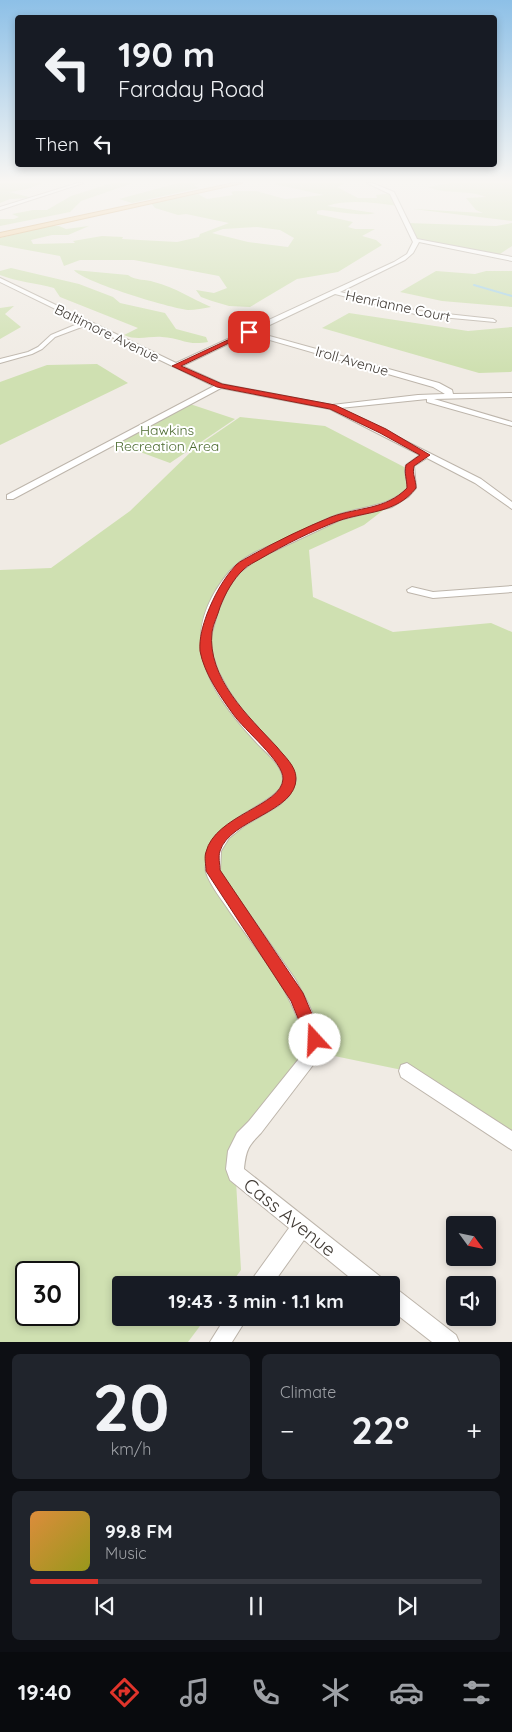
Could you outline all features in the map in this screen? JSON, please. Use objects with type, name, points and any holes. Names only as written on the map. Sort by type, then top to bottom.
[{"type":"street","points":[[176,366],[402,260],[413,251],[414,246]]},
{"type":"street","points":[[444,246],[512,259]]},
{"type":"street","name":"Baltimore Avenue","points":[[0,280],[220,386],[332,407],[418,397],[512,395]]},
{"type":"street","name":"Henrianne Court","points":[[334,292],[419,313],[493,321]]},
{"type":"street","points":[[0,361],[30,353],[40,348],[53,336],[86,323]]},
{"type":"street","name":"Iroll Avenue","points":[[249,332],[436,385],[449,392],[449,396]]},
{"type":"street","points":[[10,497],[220,386]]},
{"type":"street","points":[[418,397],[512,424]]},
{"type":"street","points":[[332,407],[383,431],[478,481],[512,506]]},
{"type":"street","name":"Cass Avenue","points":[[363,1276],[301,1228],[236,1174],[237,1150],[243,1139],[255,1127],[315,1052],[315,1040],[297,998],[213,871],[213,852],[222,835],[229,828],[277,800],[289,786],[290,778],[288,770],[283,763],[238,713],[216,680],[206,651],[207,631],[220,595],[240,566],[272,548],[336,519],[386,507],[401,499],[412,488],[412,480],[408,473],[410,465],[426,455]]},
{"type":"street","points":[[412,590],[433,594],[512,589]]},
{"type":"street","points":[[407,1071],[512,1141]]},
{"type":"street","points":[[266,1276],[301,1228]]},
{"type":"street","points":[[400,1305],[449,1342]]},
{"type":"street","points":[[220,1342],[231,1326]]},
{"type":"green space","points":[[3,246],[381,246],[338,272],[297,279],[250,307],[229,306],[201,297],[196,290],[214,293],[227,288],[219,276],[134,260],[80,260],[64,266],[60,256]]},
{"type":"green space","points":[[444,246],[512,246],[497,256]]},
{"type":"green space","points":[[11,268],[79,284],[113,297],[120,303],[165,313],[176,329],[206,337],[208,342],[195,343],[169,338],[129,337],[124,335],[138,328],[60,297],[54,288],[0,275],[0,271]]},
{"type":"green space","points":[[74,270],[128,275],[151,281],[169,287],[211,307],[188,310],[164,305],[93,281]]},
{"type":"green space","points":[[436,271],[475,274],[486,271],[512,271],[512,307],[442,301],[400,292]]},
{"type":"green space","points":[[14,306],[5,314],[21,327],[0,339],[0,308]]},
{"type":"green space","points":[[349,313],[468,331],[512,327],[512,371],[479,373],[322,328]]},
{"type":"green space","points":[[97,364],[128,383],[0,445],[0,382],[47,365]]},
{"type":"green space","name":"Hawkins Recreation Area","points":[[187,403],[235,419],[170,463],[113,442]]},
{"type":"green space","points":[[240,417],[325,426],[408,469],[412,488],[364,525],[309,550],[313,597],[393,632],[491,623],[512,632],[512,1141],[407,1071],[315,1052],[235,1163],[241,1270],[237,1276],[112,1276],[112,1326],[200,1326],[188,1342],[0,1342],[0,570],[51,568],[130,511],[196,447]]},
{"type":"waterway","points":[[474,285],[512,296]]},
{"type":"route","points":[[249,332],[176,366],[220,386],[332,407],[383,431],[426,455],[410,465],[408,473],[412,480],[412,488],[401,499],[386,507],[345,515],[272,548],[240,566],[226,583],[214,607],[205,639],[210,665],[216,680],[227,698],[283,763],[288,770],[290,778],[289,786],[277,800],[229,828],[222,835],[216,843],[213,852],[213,871],[297,998],[312,1029],[315,1040]]}]
